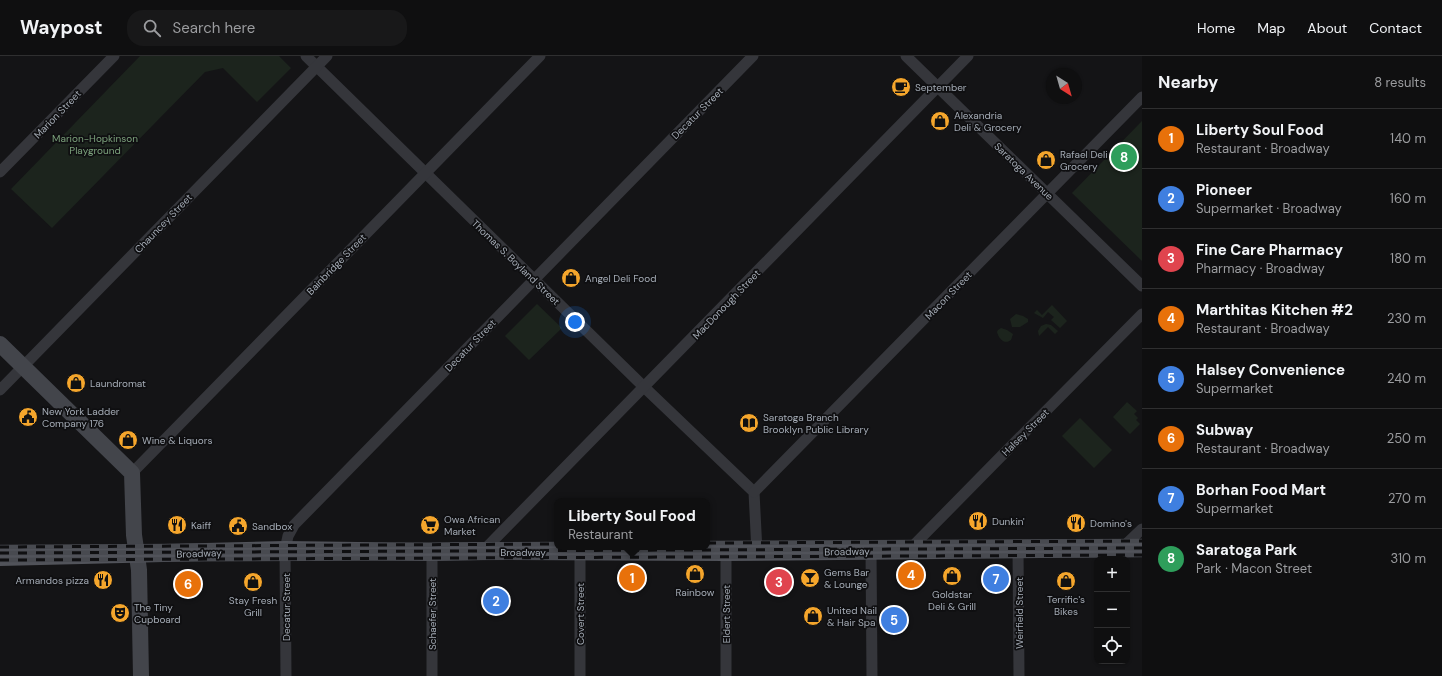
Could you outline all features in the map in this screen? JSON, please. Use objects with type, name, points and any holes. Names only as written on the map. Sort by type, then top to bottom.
[{"type":"main road","points":[[0,344],[132,473],[134,535],[137,554],[140,617],[141,676]]},
{"type":"main road","name":"Broadway","points":[[0,557],[285,550],[432,552],[757,552],[1142,548]]},
{"type":"street","name":"Marion Street","points":[[0,172],[114,56]]},
{"type":"street","name":"Thomas S. Boyland Street","points":[[306,56],[644,387],[754,492]]},
{"type":"street","name":"Chauncey Street","points":[[0,390],[327,56]]},
{"type":"street","name":"Bainbridge Street","points":[[132,473],[540,56]]},
{"type":"street","name":"Decatur Street","points":[[286,676],[285,550],[288,536],[294,525],[754,56]]},
{"type":"street","name":"Saratoga Avenue","points":[[906,56],[1142,286]]},
{"type":"street","name":"MacDonough Street","points":[[484,551],[968,56]]},
{"type":"street","name":"Macon Street","points":[[754,492],[1142,96]]},
{"type":"street","name":"Halsey Street","points":[[909,550],[1142,314]]},
{"type":"street","points":[[754,492],[757,552]]},
{"type":"street","points":[[1121,549],[1142,529]]},
{"type":"street","name":"Weirfield Street","points":[[1018,549],[1019,676]]},
{"type":"street","points":[[871,550],[872,676]]},
{"type":"street","name":"Schaefer Street","points":[[432,552],[432,676]]},
{"type":"street","name":"Covert Street","points":[[580,552],[580,676]]},
{"type":"street","name":"Eldert Street","points":[[726,552],[726,676]]},
{"type":"green space","name":"Marion-Hopkinson Playground","points":[[140,56],[279,56],[291,68],[257,102],[223,68],[205,72],[52,228],[11,189]]},
{"type":"green space","points":[[1142,121],[1142,261],[1072,193]]},
{"type":"green space","points":[[537,304],[562,328],[529,360],[505,336]]},
{"type":"green space","points":[[1052,305],[1067,321],[1060,328],[1051,320],[1054,317],[1048,312],[1043,318],[1034,313],[1037,310],[1042,315]]},
{"type":"green space","points":[[1016,314],[1028,319],[1028,322],[1020,327],[1012,327],[1010,319]]},
{"type":"green space","points":[[1046,324],[1051,325],[1058,331],[1055,334],[1048,327],[1039,336],[1038,331],[1041,326]]},
{"type":"green space","points":[[1001,328],[1013,334],[1011,340],[1004,342],[1000,339],[997,332]]},
{"type":"green space","points":[[1127,402],[1137,411],[1134,414],[1138,418],[1136,420],[1140,424],[1130,434],[1113,417]]},
{"type":"green space","points":[[1080,418],[1112,450],[1094,468],[1062,436]]},
{"type":"railway","points":[[710,543],[1142,541]]},
{"type":"railway","points":[[0,547],[554,544]]},
{"type":"railway","points":[[710,550],[1142,548]]},
{"type":"railway","points":[[0,553],[685,550]]},
{"type":"railway","points":[[0,560],[1142,555]]},
{"type":"place","name":"September","points":[[901,87]]},
{"type":"place","name":"Alexandria Deli & Grocery","points":[[940,121]]},
{"type":"place","name":"Saratoga Park","points":[[1124,157]]},
{"type":"place","name":"Rafael Deli Grocery","points":[[1046,160]]},
{"type":"place","name":"Angel Deli Food","points":[[571,278]]},
{"type":"place","name":"Laundromat","points":[[76,383]]},
{"type":"place","name":"New York Ladder Company 176","points":[[28,417]]},
{"type":"place","name":"Saratoga Branch Brooklyn Public Library","points":[[749,423]]},
{"type":"place","name":"Wine & Liquors","points":[[128,440]]},
{"type":"place","name":"Dunkin'","points":[[978,521]]},
{"type":"place","name":"Domino's","points":[[1076,523]]},
{"type":"place","name":"Kaiff","points":[[177,525]]},
{"type":"place","name":"Owa African Market","points":[[430,525]]},
{"type":"place","name":"Sandbox","points":[[238,526]]},
{"type":"place","name":"Rainbow","points":[[695,574]]},
{"type":"place","name":"Marthitas Kitchen #2","points":[[911,575]]},
{"type":"place","name":"Goldstar Deli & Grill","points":[[952,576]]},
{"type":"place","name":"Liberty Soul Food","points":[[632,578]]},
{"type":"place","name":"Gems Bar & Lounge","points":[[810,578]]},
{"type":"place","name":"Borhan Food Mart","points":[[996,579]]},
{"type":"place","name":"Armandos pizza","points":[[103,580]]},
{"type":"place","name":"Terrific's Bikes","points":[[1066,581]]},
{"type":"place","name":"Stay Fresh Grill","points":[[253,582]]},
{"type":"place","name":"Fine Care Pharmacy","points":[[779,582]]},
{"type":"place","name":"Subway","points":[[188,584]]},
{"type":"place","name":"Pioneer","points":[[496,601]]},
{"type":"place","name":"The Tiny Cupboard","points":[[120,613]]},
{"type":"place","name":"United Nail & Hair Spa","points":[[813,616]]},
{"type":"place","name":"Halsey Convenience","points":[[894,620]]}]
